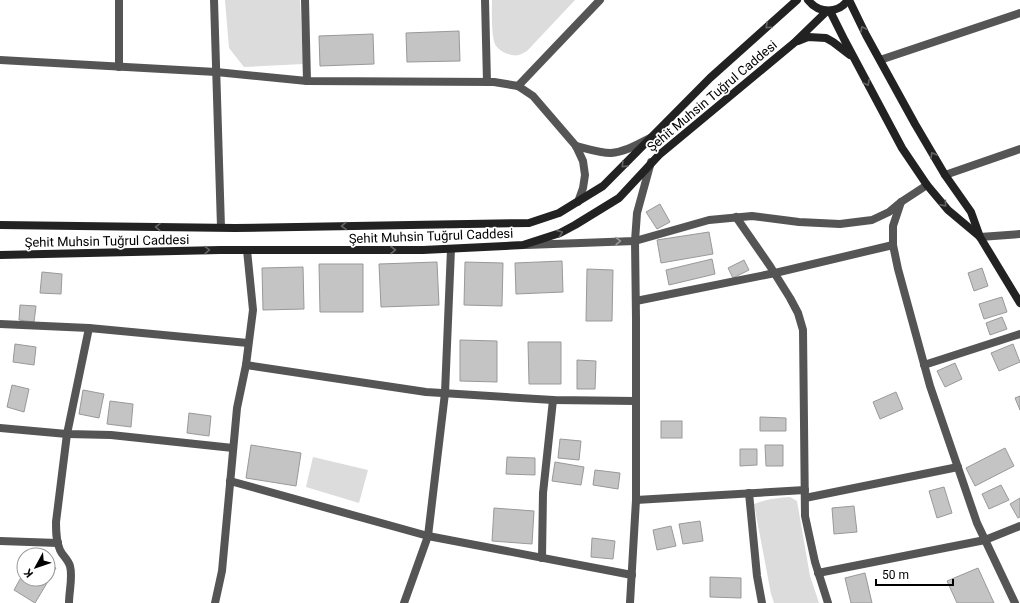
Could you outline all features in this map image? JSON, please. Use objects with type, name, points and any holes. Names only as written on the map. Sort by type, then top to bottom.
[{"type":"main road","name":"Şehit Muhsin Tuğrul Caddesi","points":[[0,225],[221,227],[529,223],[559,213],[602,186],[710,78],[797,0]]},
{"type":"main road","points":[[808,0],[819,9],[829,11],[902,148],[927,185],[948,210],[980,236]]},
{"type":"main road","name":"Şehit Muhsin Tuğrul Caddesi","points":[[0,255],[247,250],[423,250],[523,245],[560,233],[619,198],[651,162],[794,43],[829,11],[842,7],[849,0]]},
{"type":"main road","points":[[849,0],[915,124],[945,176],[971,212],[980,236],[1020,303]]},
{"type":"main road","points":[[794,43],[808,37],[826,38],[854,58]]},
{"type":"street","points":[[119,0],[119,67]]},
{"type":"street","points":[[214,0],[221,227]]},
{"type":"street","points":[[305,0],[307,81]]},
{"type":"street","points":[[485,0],[487,82]]},
{"type":"street","points":[[518,86],[600,0]]},
{"type":"street","points":[[880,60],[1020,13]]},
{"type":"street","points":[[0,60],[216,72],[307,81],[494,82],[518,86],[533,96],[576,146],[583,161],[585,175],[583,188],[578,202]]},
{"type":"street","points":[[576,146],[612,153],[623,151],[650,138]]},
{"type":"street","points":[[945,176],[1020,149]]},
{"type":"street","points":[[630,603],[636,500],[635,241],[637,213],[651,162]]},
{"type":"street","points":[[523,245],[635,241],[709,220],[736,217],[752,216],[799,222],[840,224],[872,220],[889,212],[901,202],[927,185]]},
{"type":"street","points":[[901,202],[893,226],[893,245],[924,365],[977,523],[1015,603]]},
{"type":"street","points":[[736,217],[775,273],[798,313],[803,330],[805,516],[815,562],[828,603]]},
{"type":"street","points":[[980,236],[1020,234]]},
{"type":"street","points":[[636,301],[775,273],[893,245]]},
{"type":"street","points":[[404,603],[428,536],[445,393],[451,249]]},
{"type":"street","points":[[215,603],[222,571],[237,408],[246,365],[253,310],[247,250]]},
{"type":"street","points":[[0,324],[89,328],[248,343]]},
{"type":"street","points":[[69,603],[71,577],[70,566],[60,550],[56,537],[56,522],[67,434],[89,328]]},
{"type":"street","points":[[924,365],[1020,334]]},
{"type":"street","points":[[246,365],[418,391],[553,400],[636,401]]},
{"type":"street","points":[[542,558],[544,492],[553,400]]},
{"type":"street","points":[[0,428],[67,434],[111,435],[233,448]]},
{"type":"street","points":[[636,500],[749,493],[805,494],[958,467]]},
{"type":"street","points":[[230,481],[428,536],[632,575]]},
{"type":"street","points":[[749,493],[757,576],[762,603]]},
{"type":"street","points":[[818,573],[985,540],[1020,526]]},
{"type":"street","points":[[0,541],[58,543]]},
{"type":"shaded area","points":[[225,0],[300,0],[303,64],[244,67],[229,48]]},
{"type":"shaded area","points":[[492,0],[575,0],[527,51],[520,55],[516,55],[502,51],[495,44],[492,29]]},
{"type":"shaded area","points":[[313,457],[368,470],[359,503],[306,487]]},
{"type":"shaded area","points":[[790,497],[797,501],[810,576],[819,603],[774,603],[771,594],[754,504],[772,499]]},
{"type":"building","points":[[459,31],[460,61],[407,62],[406,33]]},
{"type":"building","points":[[373,34],[374,64],[320,66],[319,36]]},
{"type":"building","points":[[660,204],[670,222],[657,229],[646,212]]},
{"type":"building","points":[[709,232],[713,254],[661,263],[657,240]]},
{"type":"building","points":[[712,259],[715,274],[669,285],[666,270]]},
{"type":"building","points":[[744,260],[749,270],[733,278],[728,268]]},
{"type":"building","points":[[562,261],[563,292],[516,294],[515,263]]},
{"type":"building","points":[[437,262],[439,305],[381,307],[379,264]]},
{"type":"building","points":[[465,262],[503,263],[502,306],[464,305]]},
{"type":"building","points":[[319,264],[363,264],[363,312],[320,312]]},
{"type":"building","points":[[303,267],[304,309],[263,310],[262,268]]},
{"type":"building","points":[[982,268],[988,286],[974,291],[968,273]]},
{"type":"building","points":[[587,269],[613,270],[612,321],[586,321]]},
{"type":"building","points":[[42,272],[62,274],[61,294],[40,293]]},
{"type":"building","points":[[1002,297],[1007,312],[984,319],[979,304]]},
{"type":"building","points":[[20,305],[36,306],[34,322],[19,320]]},
{"type":"building","points":[[1002,317],[1007,329],[990,335],[986,323]]},
{"type":"building","points":[[460,340],[497,341],[497,382],[460,381]]},
{"type":"building","points":[[528,342],[561,342],[561,384],[529,384]]},
{"type":"building","points":[[15,344],[36,347],[34,365],[13,362]]},
{"type":"building","points":[[1013,344],[1020,362],[999,371],[991,353]]},
{"type":"building","points":[[577,360],[596,361],[595,389],[577,389]]},
{"type":"building","points":[[955,363],[962,379],[945,387],[937,371]]},
{"type":"building","points":[[12,385],[29,389],[24,412],[7,407]]},
{"type":"building","points":[[83,390],[104,394],[99,418],[79,414]]},
{"type":"building","points":[[896,392],[903,409],[880,419],[873,402]]},
{"type":"building","points":[[1020,396],[1020,410],[1015,398]]},
{"type":"building","points":[[110,401],[133,404],[131,427],[107,424]]},
{"type":"building","points":[[189,413],[211,416],[209,436],[187,433]]},
{"type":"building","points":[[760,417],[786,418],[786,431],[760,431]]},
{"type":"building","points":[[661,421],[682,421],[682,438],[661,438]]},
{"type":"building","points":[[560,439],[581,441],[579,460],[558,458]]},
{"type":"building","points":[[251,445],[301,453],[296,486],[246,478]]},
{"type":"building","points":[[765,445],[783,445],[783,466],[766,466]]},
{"type":"building","points":[[1005,448],[1014,466],[975,486],[966,468]]},
{"type":"building","points":[[740,449],[757,449],[757,465],[740,466]]},
{"type":"building","points":[[507,457],[535,458],[535,475],[506,474]]},
{"type":"building","points":[[555,462],[584,467],[581,485],[552,481]]},
{"type":"building","points":[[595,470],[620,473],[618,489],[593,485]]},
{"type":"building","points":[[1001,485],[1009,500],[989,509],[982,494]]},
{"type":"building","points":[[944,487],[952,513],[937,518],[929,491]]},
{"type":"building","points":[[1020,498],[1020,517],[1018,518],[1010,504]]},
{"type":"building","points":[[854,506],[857,532],[834,534],[832,508]]},
{"type":"building","points":[[494,508],[534,511],[532,544],[492,541]]},
{"type":"building","points":[[700,521],[703,541],[683,544],[679,524]]},
{"type":"building","points":[[671,526],[676,546],[657,550],[653,530]]},
{"type":"building","points":[[592,538],[615,541],[613,559],[591,557]]},
{"type":"building","points":[[978,568],[994,603],[957,603],[947,581]]},
{"type":"building","points":[[865,573],[872,603],[851,603],[845,578]]},
{"type":"building","points":[[710,577],[741,578],[741,598],[710,597]]},
{"type":"building","points":[[16,586],[45,587],[35,603],[14,590]]}]
